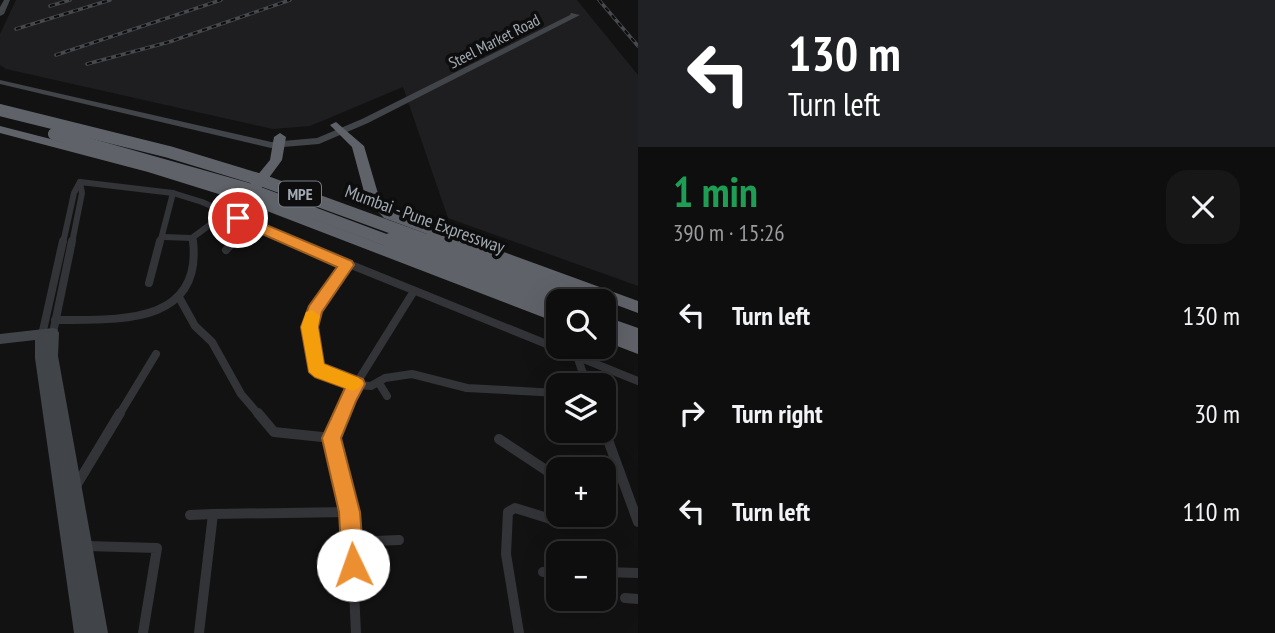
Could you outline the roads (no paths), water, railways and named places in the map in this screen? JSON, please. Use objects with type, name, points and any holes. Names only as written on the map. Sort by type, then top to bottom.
[{"type":"highway","name":"Mumbai - Pune Expressway","points":[[0,110],[169,152],[261,180],[560,289]]},
{"type":"highway","name":"Mumbai - Pune Expressway","points":[[0,121],[160,162],[252,190],[546,300]]},
{"type":"highway","points":[[340,128],[362,153],[377,205],[389,215],[638,307]]},
{"type":"highway","points":[[0,129],[139,165],[246,198],[546,312]]},
{"type":"highway","points":[[246,198],[277,160],[280,140]]},
{"type":"highway","points":[[616,310],[638,318]]},
{"type":"highway","points":[[616,327],[638,335]]},
{"type":"highway","points":[[616,339],[638,347]]},
{"type":"street","points":[[0,14],[7,0]]},
{"type":"street","name":"Steel Market Road","points":[[0,82],[271,145],[280,140],[340,128],[576,15],[569,13],[340,128]]},
{"type":"street","name":"Steel Market Road","points":[[0,75],[280,140]]},
{"type":"street","points":[[80,182],[173,193],[546,344]]},
{"type":"street","points":[[80,182],[82,193],[41,358],[83,633]]},
{"type":"street","points":[[80,182],[74,193],[49,334],[99,633]]},
{"type":"street","points":[[149,282],[173,193]]},
{"type":"street","points":[[163,237],[192,238],[246,198]]},
{"type":"street","points":[[226,250],[251,223]]},
{"type":"street","points":[[0,339],[49,334],[156,314],[180,299],[193,262],[192,238]]},
{"type":"street","points":[[346,265],[314,310],[310,327],[316,367],[321,372],[372,386],[385,378],[412,374],[467,388],[546,392]]},
{"type":"street","points":[[356,633],[349,512],[332,438],[348,397],[414,291]]},
{"type":"street","points":[[180,299],[195,326],[212,342],[241,394],[274,432],[332,438]]},
{"type":"street","points":[[0,347],[49,334]]},
{"type":"street","points":[[64,507],[156,354]]},
{"type":"street","points":[[584,359],[638,381]]},
{"type":"street","points":[[379,383],[387,396]]},
{"type":"street","points":[[499,439],[546,470]]},
{"type":"street","points":[[609,443],[638,522]]},
{"type":"street","points":[[519,633],[506,554],[508,512],[515,508],[546,518]]},
{"type":"street","points":[[190,514],[349,512]]},
{"type":"street","points":[[199,633],[213,514]]},
{"type":"street","points":[[352,542],[399,540]]},
{"type":"street","points":[[86,546],[157,548],[143,633]]},
{"type":"street","points":[[616,572],[638,573]]},
{"type":"street","points":[[625,598],[638,599]]},
{"type":"railway","points":[[50,6],[70,0]]},
{"type":"railway","points":[[16,29],[110,0]]},
{"type":"railway","points":[[56,55],[221,0]]},
{"type":"railway","points":[[87,64],[169,42],[290,0]]},
{"type":"railway","points":[[599,0],[638,46]]}]
